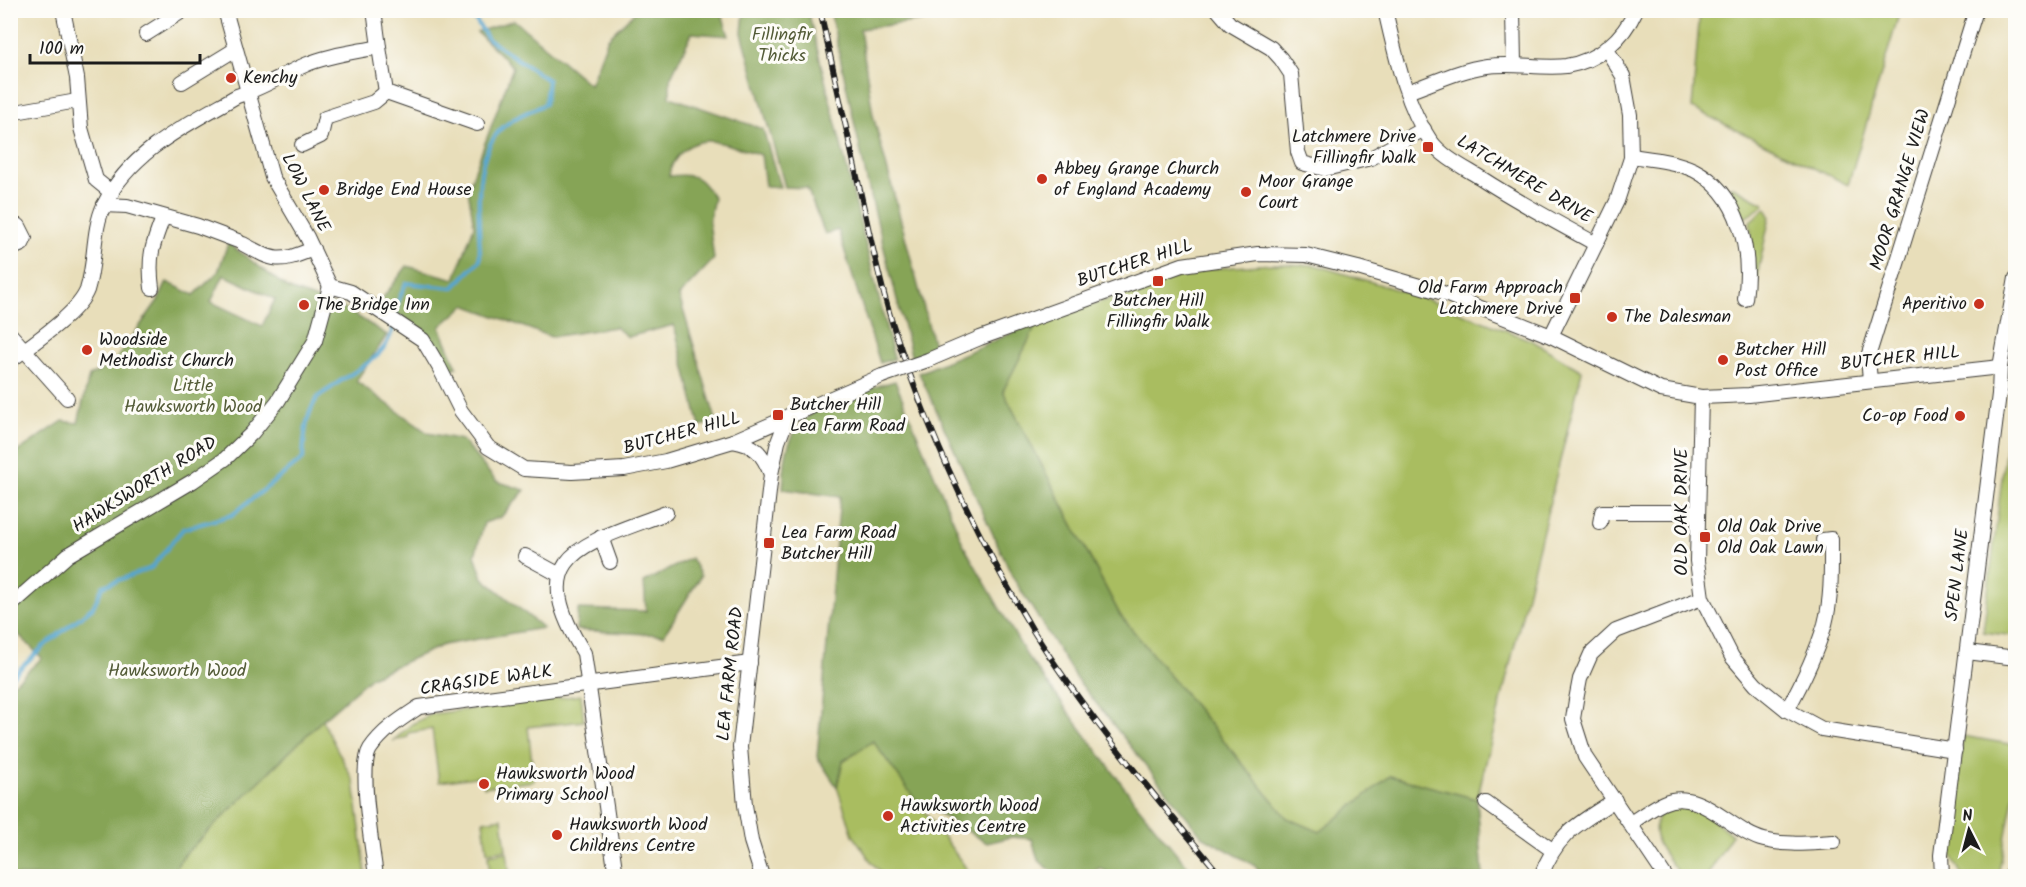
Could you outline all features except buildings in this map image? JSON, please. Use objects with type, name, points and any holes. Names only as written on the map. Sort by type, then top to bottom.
[{"type":"street","points":[[63,10],[77,78],[81,128],[96,180],[112,193]]},
{"type":"street","points":[[146,34],[184,10]]},
{"type":"street","name":"LOW LANE","points":[[225,10],[272,177],[313,249],[330,286]]},
{"type":"street","points":[[374,10],[386,92]]},
{"type":"street","points":[[1218,10],[1230,24],[1271,48],[1291,74],[1298,152],[1302,163],[1325,169],[1371,158],[1424,129]]},
{"type":"street","name":"LATCHMERE DRIVE","points":[[1385,10],[1401,75],[1431,142],[1449,159],[1521,204],[1596,244]]},
{"type":"street","points":[[1513,10],[1514,64]]},
{"type":"street","points":[[1407,92],[1486,66],[1514,64],[1566,66],[1589,59],[1620,37],[1636,10]]},
{"type":"street","name":"MOOR GRANGE VIEW","points":[[1870,381],[1868,357],[1976,10]]},
{"type":"street","points":[[10,361],[77,307],[86,291],[104,205],[131,167],[155,144],[237,96],[249,93],[307,64],[333,56],[379,47]]},
{"type":"street","points":[[1551,336],[1617,201],[1631,156],[1630,116],[1623,76],[1606,48]]},
{"type":"street","points":[[182,82],[236,49]]},
{"type":"street","points":[[386,92],[477,124]]},
{"type":"street","points":[[302,145],[321,136],[325,118],[374,102],[386,92]]},
{"type":"street","points":[[10,113],[77,100]]},
{"type":"street","points":[[1631,156],[1663,161],[1694,170],[1710,180],[1722,192],[1733,209],[1744,241],[1745,299]]},
{"type":"street","points":[[104,205],[127,206],[198,226],[240,243],[266,257],[279,260],[288,259],[313,249]]},
{"type":"street","points":[[152,288],[149,266],[152,247],[163,218]]},
{"type":"street","points":[[10,224],[19,226],[25,238],[22,244],[10,249]]},
{"type":"street","name":"BUTCHER HILL","points":[[330,286],[351,292],[423,340],[461,411],[488,447],[524,468],[572,472],[624,469],[733,441],[882,376],[1182,265],[1258,254],[1306,255],[1440,292],[1551,336],[1661,390],[1701,397],[1749,395],[2000,367]]},
{"type":"street","name":"SPEN LANE","points":[[1942,876],[1941,855],[1999,394],[2000,367],[2016,278]]},
{"type":"street","name":"HAWKSWORTH ROAD","points":[[10,606],[68,555],[193,481],[225,459],[252,433],[279,401],[315,341],[330,286]]},
{"type":"street","points":[[10,334],[67,398]]},
{"type":"street","name":"OLD OAK DRIVE","points":[[1701,397],[1697,561],[1702,598],[1732,657],[1756,685],[1787,710],[1822,729],[1954,750]]},
{"type":"street","name":"LEA FARM ROAD","points":[[762,876],[745,805],[740,747],[771,474],[778,442],[788,416]]},
{"type":"street","points":[[733,441],[745,443],[755,449],[764,459],[771,474]]},
{"type":"street","points":[[1602,512],[1698,512]]},
{"type":"street","points":[[616,876],[584,653],[571,632],[558,586],[560,575],[573,554],[580,548],[602,537],[666,513]]},
{"type":"street","points":[[602,537],[610,562]]},
{"type":"street","points":[[1787,710],[1804,680],[1825,622],[1831,578],[1831,539],[1823,540]]},
{"type":"street","points":[[525,556],[560,575]]},
{"type":"street","points":[[1665,876],[1585,756],[1573,719],[1580,679],[1591,654],[1616,631],[1702,598]]},
{"type":"street","points":[[1967,652],[2016,658]]},
{"type":"street","name":"CRAGSIDE WALK","points":[[376,876],[365,795],[369,751],[388,728],[419,707],[750,663]]},
{"type":"street","points":[[1631,823],[1664,802],[1678,799],[1692,801],[1763,840],[1795,844],[1834,842]]},
{"type":"street","points":[[1540,876],[1552,850],[1570,829],[1615,800]]},
{"type":"street","points":[[1486,803],[1552,850]]},
{"type":"street","points":[[2011,876],[2016,866]]},
{"type":"green space","points":[[636,11],[721,11],[729,36],[692,33],[670,79],[670,97],[763,129],[780,187],[765,186],[761,155],[709,141],[702,141],[682,151],[670,169],[669,176],[685,175],[701,181],[714,198],[709,221],[714,259],[679,296],[716,420],[700,427],[674,325],[628,337],[615,327],[551,337],[465,305],[440,327],[457,367],[448,371],[424,330],[378,304],[407,266],[455,279],[474,226],[468,189],[513,67],[477,32],[514,20],[590,85],[608,38]]},
{"type":"green space","name":"Fillingfir Thicks","points":[[744,11],[808,11],[894,359],[880,363],[838,230],[825,234],[807,188],[785,187],[742,33]]},
{"type":"green space","name":"Fillingfir Thicks","points":[[830,11],[997,11],[860,29],[873,115],[935,350],[912,359],[867,181]]},
{"type":"green space","points":[[1700,11],[1900,11],[1848,185],[1692,108]]},
{"type":"green space","points":[[1731,186],[1764,205],[1745,218],[1728,189]]},
{"type":"green space","points":[[1766,208],[1770,216],[1759,267],[1757,292],[1750,221]]},
{"type":"green space","name":"Hawksworth Wood","points":[[228,243],[289,289],[346,309],[387,335],[356,381],[428,433],[462,440],[496,481],[525,490],[501,517],[484,523],[475,555],[483,578],[543,628],[443,645],[371,677],[322,720],[184,855],[170,876],[11,876],[10,687],[42,658],[11,627],[11,456],[63,421],[78,423],[89,376],[112,365],[159,299],[167,282],[194,295],[218,272]],"holes":[[[224,275],[275,299],[262,326],[211,302]]]},
{"type":"green space","points":[[1271,264],[1315,265],[1418,296],[1533,341],[1582,371],[1477,799],[1390,776],[1320,832],[1287,818],[1120,615],[1003,391],[1038,322],[1199,270]]},
{"type":"green space","points":[[1038,322],[1003,391],[1120,615],[1287,818],[1320,832],[1390,776],[1477,799],[1483,876],[1263,876],[1254,865],[1202,836],[1076,678],[1013,578],[919,373]]},
{"type":"green space","points":[[2015,372],[2015,636],[1983,632]]},
{"type":"green space","points":[[895,381],[964,546],[1027,656],[1139,807],[1195,876],[1114,876],[1100,868],[1083,876],[1058,876],[1038,860],[1032,839],[1012,837],[987,843],[914,798],[873,741],[843,761],[837,787],[817,757],[840,497],[783,489],[787,451],[794,434],[803,421],[816,410],[846,396]]},
{"type":"green space","points":[[691,558],[701,576],[664,635],[576,630],[578,609],[646,611],[644,582]]},
{"type":"green space","points":[[581,695],[584,721],[528,727],[534,781],[484,787],[482,776],[439,782],[432,729],[408,733],[408,737],[393,741],[412,724],[432,714]]},
{"type":"green space","points":[[322,720],[354,782],[366,876],[170,876],[184,855]]},
{"type":"green space","points":[[1963,736],[2015,745],[2015,788],[1998,876],[1962,876],[1950,852]]},
{"type":"green space","name":"Hawksworth Wood Activities Centre","points":[[873,741],[972,876],[885,876],[872,863],[853,835],[837,787],[843,761]]},
{"type":"green space","points":[[1681,805],[1705,813],[1732,835],[1707,876],[1681,876],[1656,839],[1656,822],[1660,812]]},
{"type":"green space","points":[[502,818],[506,850],[487,852],[483,821]]},
{"type":"green space","points":[[507,852],[510,876],[490,876],[488,855]]},
{"type":"waterway","points":[[395,316],[406,283],[453,288],[480,260],[479,186],[487,150],[496,135],[508,123],[545,104],[548,80],[488,39],[469,10]]},
{"type":"waterway","points":[[10,678],[44,646],[93,607],[103,586],[151,568],[183,529],[232,515],[303,459],[307,421],[316,400],[370,362],[385,346],[391,336],[394,323]]},
{"type":"railway","points":[[820,10],[886,303],[919,399],[952,478],[990,555],[1053,662],[1123,756],[1221,876]]},
{"type":"place","name":"Kenchy","points":[[231,78]]},
{"type":"place","name":"Latchmere Drive Fillingfir Walk","points":[[1428,147]]},
{"type":"place","name":"Abbey Grange Church of England Academy","points":[[1042,179]]},
{"type":"place","name":"Bridge End House","points":[[324,190]]},
{"type":"place","name":"Moor Grange Court","points":[[1246,192]]},
{"type":"place","name":"Butcher Hill Fillingfir Walk","points":[[1158,281]]},
{"type":"place","name":"Old Farm Approach Latchmere Drive","points":[[1575,298]]},
{"type":"place","name":"Aperitivo","points":[[1979,304]]},
{"type":"place","name":"The Bridge Inn","points":[[304,305]]},
{"type":"place","name":"The Dalesman","points":[[1612,317]]},
{"type":"place","name":"Woodside Methodist Church","points":[[87,350]]},
{"type":"place","name":"Butcher Hill Post Office","points":[[1723,360]]},
{"type":"place","name":"Butcher Hill Lea Farm Road","points":[[778,415]]},
{"type":"place","name":"Co-op Food","points":[[1960,416]]},
{"type":"place","name":"Old Oak Drive Old Oak Lawn","points":[[1705,537]]},
{"type":"place","name":"Lea Farm Road Butcher Hill","points":[[769,543]]},
{"type":"place","name":"Hawksworth Wood Primary School","points":[[484,784]]},
{"type":"place","name":"Hawksworth Wood Activities Centre","points":[[888,816]]},
{"type":"place","name":"Hawksworth Wood Childrens Centre","points":[[557,835]]},
{"type":"park label","name":"Little Hawksworth Wood","points":[[193,396]]}]
